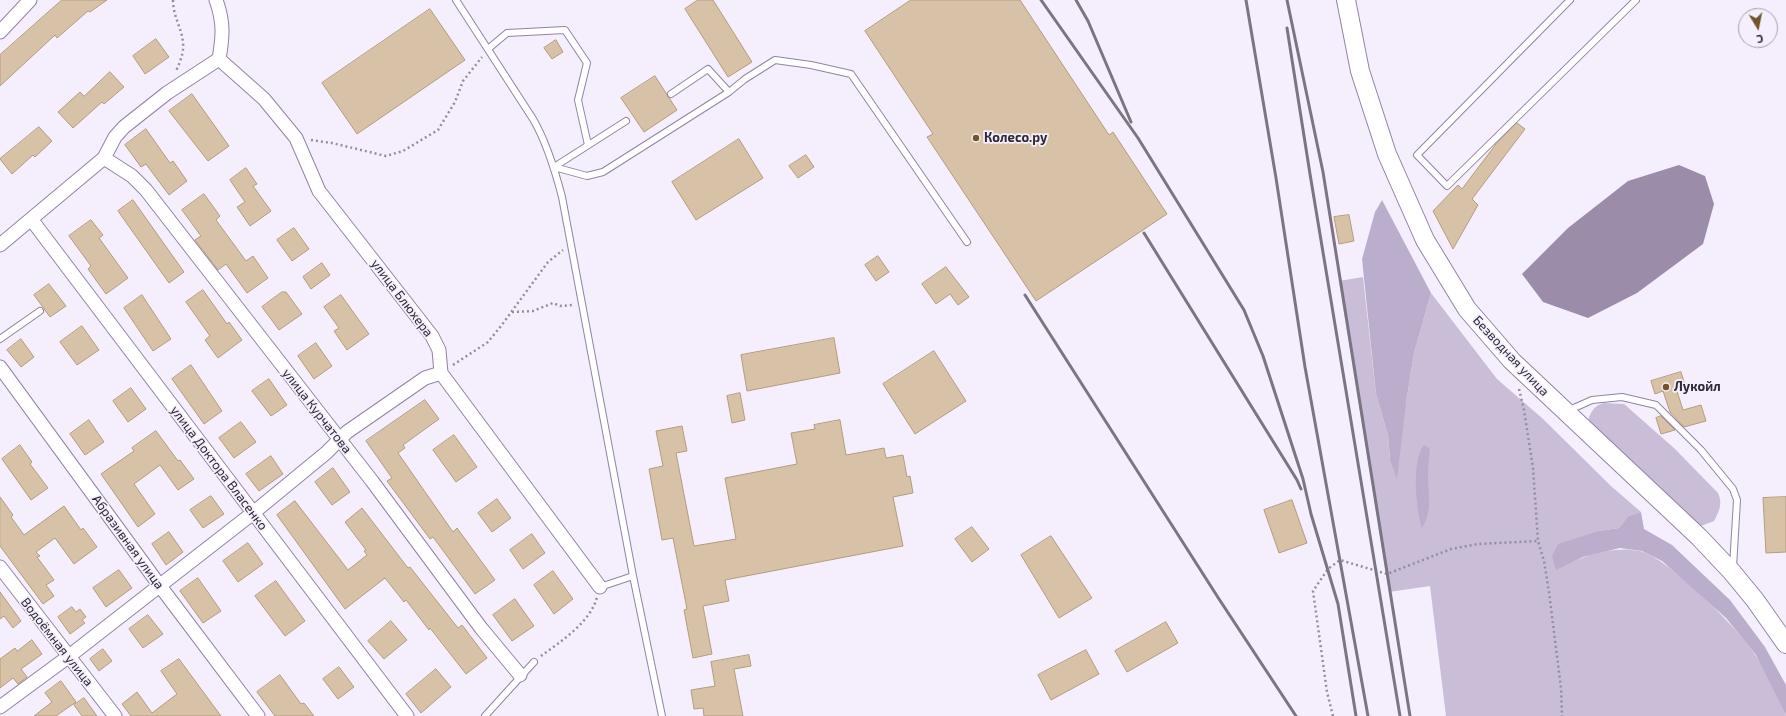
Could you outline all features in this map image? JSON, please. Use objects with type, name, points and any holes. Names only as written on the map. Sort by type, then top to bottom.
[{"type":"main road","name":"Безводная улица","points":[[1346,0],[1360,71],[1387,154],[1425,240],[1467,309],[1512,361],[1564,412],[1699,537],[1756,600],[1786,644]]},
{"type":"street","points":[[0,32],[30,0]]},
{"type":"street","points":[[0,245],[104,158],[115,137],[124,127],[167,93],[219,59],[223,37],[221,14],[216,0]]},
{"type":"street","name":"улица Блюхера","points":[[219,59],[264,99],[296,138],[319,190],[432,336],[439,350],[441,373]]},
{"type":"street","name":"улица Курчатова","points":[[104,158],[132,176],[146,190],[338,439],[481,628],[520,675]]},
{"type":"street","name":"улица Доктора Власенко","points":[[31,219],[407,716]]},
{"type":"street","name":"Абразивная улица","points":[[0,367],[160,586],[258,716]]},
{"type":"street","points":[[0,707],[68,657],[253,513],[326,453],[338,439],[425,378],[441,373],[600,587]]},
{"type":"street","name":"Водоёмная улица","points":[[0,567],[115,716]]},
{"type":"lane","points":[[456,0],[543,136],[554,167],[562,197],[581,305],[633,576],[662,716]]},
{"type":"lane","points":[[1570,0],[1417,155],[1447,186],[1636,0]]},
{"type":"lane","points":[[488,49],[507,33],[565,30],[587,64],[578,100],[588,145]]},
{"type":"lane","points":[[554,167],[586,176],[603,172],[775,60],[811,65],[851,74],[967,242]]},
{"type":"lane","points":[[671,94],[708,69],[728,92]]},
{"type":"lane","points":[[554,167],[626,121]]},
{"type":"lane","points":[[0,339],[40,311]]},
{"type":"lane","points":[[1564,412],[1592,400],[1622,397],[1656,405],[1701,450],[1733,489],[1737,500],[1732,572]]},
{"type":"lane","points":[[600,587],[633,576]]},
{"type":"lane","points":[[485,716],[520,675],[534,662]]},
{"type":"path","points":[[167,93],[181,59],[183,43],[173,11],[173,0]]},
{"type":"path","points":[[296,138],[332,143],[386,156],[403,151],[438,130],[455,102],[463,81],[488,49]]},
{"type":"path","points":[[441,373],[488,342],[548,262],[571,244]]},
{"type":"path","points":[[512,312],[533,310],[553,303],[560,306],[581,305]]},
{"type":"path","points":[[1512,361],[1524,410],[1533,468],[1538,541],[1544,561],[1549,592],[1561,688],[1562,716]]},
{"type":"path","points":[[1333,716],[1327,692],[1313,591],[1328,569],[1340,560],[1387,574],[1451,549],[1471,545],[1538,541]]},
{"type":"path","points":[[534,662],[569,635],[594,607],[600,587]]},
{"type":"shaded area","points":[[1679,165],[1705,176],[1714,204],[1703,244],[1637,293],[1588,318],[1543,302],[1522,274],[1568,228],[1628,181]]},
{"type":"shaded area","points":[[1382,200],[1431,293],[1414,353],[1406,403],[1397,479],[1390,459],[1388,435],[1376,394],[1362,259],[1375,212]]},
{"type":"shaded area","points":[[1363,277],[1376,394],[1388,435],[1390,459],[1406,403],[1414,353],[1431,293],[1497,379],[1542,418],[1611,486],[1641,512],[1628,516],[1619,528],[1599,531],[1556,569],[1586,556],[1608,551],[1640,551],[1652,556],[1685,581],[1736,630],[1760,662],[1769,677],[1786,716],[1446,716],[1430,586],[1389,592],[1339,281]]},
{"type":"shaded area","points":[[1604,403],[1624,404],[1674,448],[1718,493],[1720,501],[1719,511],[1714,521],[1701,526],[1587,424],[1592,410]]},
{"type":"shaded area","points":[[1424,445],[1430,449],[1428,473],[1429,509],[1422,528],[1418,509],[1416,473],[1417,462]]},
{"type":"shaded area","points":[[1641,512],[1644,529],[1672,545],[1730,600],[1765,647],[1786,685],[1786,715],[1756,655],[1726,618],[1662,561],[1642,551],[1620,548],[1583,557],[1556,570],[1552,556],[1558,544],[1599,531],[1619,528],[1628,516]]},
{"type":"building","points":[[62,0],[107,0],[90,12],[88,11],[57,38],[55,35],[0,86],[0,55]]},
{"type":"building","points":[[698,0],[713,0],[752,62],[728,77],[685,9]]},
{"type":"building","points":[[911,0],[1020,0],[1109,135],[1113,132],[1167,214],[1036,301],[927,137],[933,134],[865,31]]},
{"type":"building","points":[[430,9],[465,60],[357,134],[322,83]]},
{"type":"building","points":[[156,39],[169,57],[145,74],[133,56]]},
{"type":"building","points":[[556,40],[563,52],[552,59],[544,48]]},
{"type":"building","points":[[110,72],[124,87],[104,104],[102,102],[73,128],[58,112],[80,92],[84,96]]},
{"type":"building","points":[[655,76],[677,110],[644,132],[621,98]]},
{"type":"building","points":[[192,94],[229,146],[208,161],[169,111]]},
{"type":"building","points":[[1517,123],[1525,129],[1472,199],[1478,205],[1453,249],[1433,211],[1458,185],[1462,189],[1496,144]]},
{"type":"building","points":[[39,127],[52,141],[35,157],[33,155],[12,174],[0,159]]},
{"type":"building","points":[[146,129],[170,163],[173,161],[187,181],[169,195],[146,164],[141,167],[125,145]]},
{"type":"building","points":[[739,139],[763,178],[696,220],[672,182]]},
{"type":"building","points":[[806,155],[814,167],[798,178],[789,166]]},
{"type":"building","points":[[246,168],[257,184],[253,186],[271,211],[250,226],[237,207],[245,202],[230,180]]},
{"type":"building","points":[[204,194],[220,216],[216,220],[246,261],[253,256],[268,278],[247,293],[226,264],[218,270],[195,240],[201,236],[182,210]]},
{"type":"building","points":[[133,200],[184,272],[169,283],[118,211]]},
{"type":"building","points":[[1349,215],[1354,241],[1339,244],[1334,217]]},
{"type":"building","points":[[91,220],[103,235],[99,238],[128,278],[106,294],[88,269],[91,266],[69,236]]},
{"type":"building","points":[[294,228],[309,249],[292,261],[277,240]]},
{"type":"building","points":[[878,256],[889,272],[876,281],[865,265]]},
{"type":"building","points":[[322,263],[330,275],[311,289],[303,277]]},
{"type":"building","points":[[946,267],[969,297],[958,305],[950,294],[936,304],[922,284]]},
{"type":"building","points":[[49,284],[66,306],[50,317],[34,295]]},
{"type":"building","points":[[203,290],[227,324],[229,322],[242,340],[218,358],[205,340],[210,336],[186,302]]},
{"type":"building","points":[[282,292],[286,292],[302,314],[279,330],[262,307]]},
{"type":"building","points":[[142,295],[171,339],[153,351],[124,308]]},
{"type":"building","points":[[341,295],[369,334],[347,350],[334,331],[339,328],[324,307]]},
{"type":"building","points":[[82,326],[99,350],[77,365],[60,342]]},
{"type":"building","points":[[834,338],[840,373],[747,391],[741,355]]},
{"type":"building","points":[[21,339],[34,357],[21,367],[7,350]]},
{"type":"building","points":[[316,343],[332,366],[314,379],[298,356]]},
{"type":"building","points":[[934,351],[966,401],[915,434],[883,384]]},
{"type":"building","points":[[191,365],[222,411],[204,424],[172,379]]},
{"type":"building","points":[[1681,372],[1685,385],[1676,388],[1683,410],[1701,405],[1706,421],[1684,427],[1670,412],[1663,391],[1655,394],[1651,381]]},
{"type":"building","points":[[269,379],[287,405],[271,416],[252,391]]},
{"type":"building","points":[[131,388],[146,409],[128,422],[113,401]]},
{"type":"building","points":[[740,393],[745,420],[732,423],[727,396]]},
{"type":"building","points":[[425,400],[439,419],[403,445],[405,448],[398,453],[453,532],[457,528],[495,580],[475,594],[433,537],[430,539],[387,481],[392,478],[366,441]]},
{"type":"building","points":[[1661,416],[1675,430],[1661,434],[1656,418]]},
{"type":"building","points":[[89,420],[104,442],[85,455],[70,434]]},
{"type":"building","points":[[840,420],[846,455],[884,448],[886,458],[903,455],[907,477],[910,476],[913,493],[893,497],[903,546],[725,580],[729,601],[703,606],[712,654],[693,658],[684,610],[687,609],[673,538],[662,540],[649,469],[663,466],[656,431],[682,426],[687,451],[676,453],[694,546],[736,539],[725,478],[797,464],[791,433],[815,429],[814,425]]},
{"type":"building","points":[[241,422],[256,442],[234,458],[219,438]]},
{"type":"building","points":[[156,431],[178,461],[180,460],[194,479],[178,490],[160,465],[134,484],[155,514],[138,527],[101,474],[134,451],[132,448]]},
{"type":"building","points":[[454,435],[477,467],[456,482],[433,450]]},
{"type":"building","points":[[20,445],[32,462],[30,464],[48,488],[31,500],[2,459]]},
{"type":"building","points":[[271,456],[283,474],[259,491],[246,474]]},
{"type":"building","points":[[333,468],[350,492],[332,505],[315,482]]},
{"type":"building","points":[[211,496],[224,514],[203,528],[190,510]]},
{"type":"building","points":[[0,497],[13,515],[11,517],[24,535],[64,506],[81,530],[83,528],[97,547],[74,564],[55,538],[36,552],[40,556],[37,557],[54,580],[46,585],[54,596],[43,604],[0,546]]},
{"type":"building","points":[[1786,497],[1786,552],[1766,553],[1763,498]]},
{"type":"building","points":[[497,499],[511,518],[492,532],[478,513]]},
{"type":"building","points":[[1292,500],[1307,543],[1279,553],[1264,510]]},
{"type":"building","points":[[295,501],[348,570],[367,555],[364,551],[366,550],[345,522],[362,508],[408,568],[410,567],[458,628],[462,625],[487,658],[466,674],[430,628],[429,630],[406,600],[404,602],[385,578],[345,609],[277,515]]},
{"type":"building","points":[[972,527],[989,549],[972,562],[955,539]]},
{"type":"building","points":[[169,532],[183,552],[166,565],[152,544]]},
{"type":"building","points":[[532,534],[545,553],[523,569],[510,550]]},
{"type":"building","points":[[1051,536],[1092,598],[1059,618],[1021,555]]},
{"type":"building","points":[[248,543],[263,564],[238,582],[223,561]]},
{"type":"building","points":[[119,570],[132,588],[106,607],[93,588]]},
{"type":"building","points":[[553,571],[573,599],[554,614],[534,585]]},
{"type":"building","points":[[198,578],[221,611],[203,623],[180,591]]},
{"type":"building","points":[[276,581],[305,621],[285,636],[255,596]]},
{"type":"building","points":[[0,592],[21,621],[13,628],[4,616],[0,619]]},
{"type":"building","points":[[515,599],[534,626],[512,641],[493,615]]},
{"type":"building","points":[[72,607],[76,612],[80,609],[86,617],[82,620],[85,623],[70,634],[58,617]]},
{"type":"building","points":[[148,615],[163,634],[143,648],[129,629]]},
{"type":"building","points":[[391,621],[407,640],[384,659],[368,641]]},
{"type":"building","points":[[1166,622],[1178,643],[1127,672],[1115,651]]},
{"type":"building","points":[[32,640],[42,654],[21,669],[27,677],[18,684],[13,678],[0,688],[0,659],[15,648],[17,651]]},
{"type":"building","points":[[103,649],[112,661],[99,671],[90,659]]},
{"type":"building","points":[[1086,650],[1099,674],[1051,700],[1038,675]]},
{"type":"building","points":[[749,655],[751,666],[734,669],[743,716],[704,716],[703,708],[694,709],[691,690],[715,686],[711,662]]},
{"type":"building","points":[[179,659],[221,716],[131,716],[122,704],[137,692],[152,713],[177,694],[161,671]]},
{"type":"building","points":[[339,667],[354,687],[338,699],[323,679]]},
{"type":"building","points":[[436,669],[451,687],[421,713],[406,694]]},
{"type":"building","points":[[280,675],[301,704],[304,703],[314,716],[275,716],[257,692]]},
{"type":"building","points":[[61,681],[76,702],[56,716],[34,716],[52,702],[45,693]]},
{"type":"building","points":[[84,698],[97,716],[82,716],[74,705]]},
{"type":"railway","points":[[1041,0],[1138,138],[1244,310],[1263,356],[1303,479],[1311,514],[1338,604],[1356,716]]},
{"type":"railway","points":[[1076,0],[1088,21],[1131,122]]},
{"type":"railway","points":[[1246,0],[1276,178],[1305,367],[1368,716]]},
{"type":"railway","points":[[1287,0],[1323,172],[1410,716]]},
{"type":"railway","points":[[1287,28],[1400,716]]},
{"type":"railway","points":[[1144,233],[1297,480],[1301,489]]},
{"type":"railway","points":[[1025,295],[1219,599],[1296,716]]},
{"type":"place","name":"Колесо.ру","points":[[976,138]]},
{"type":"place","name":"Лукойл","points":[[1666,387]]}]
